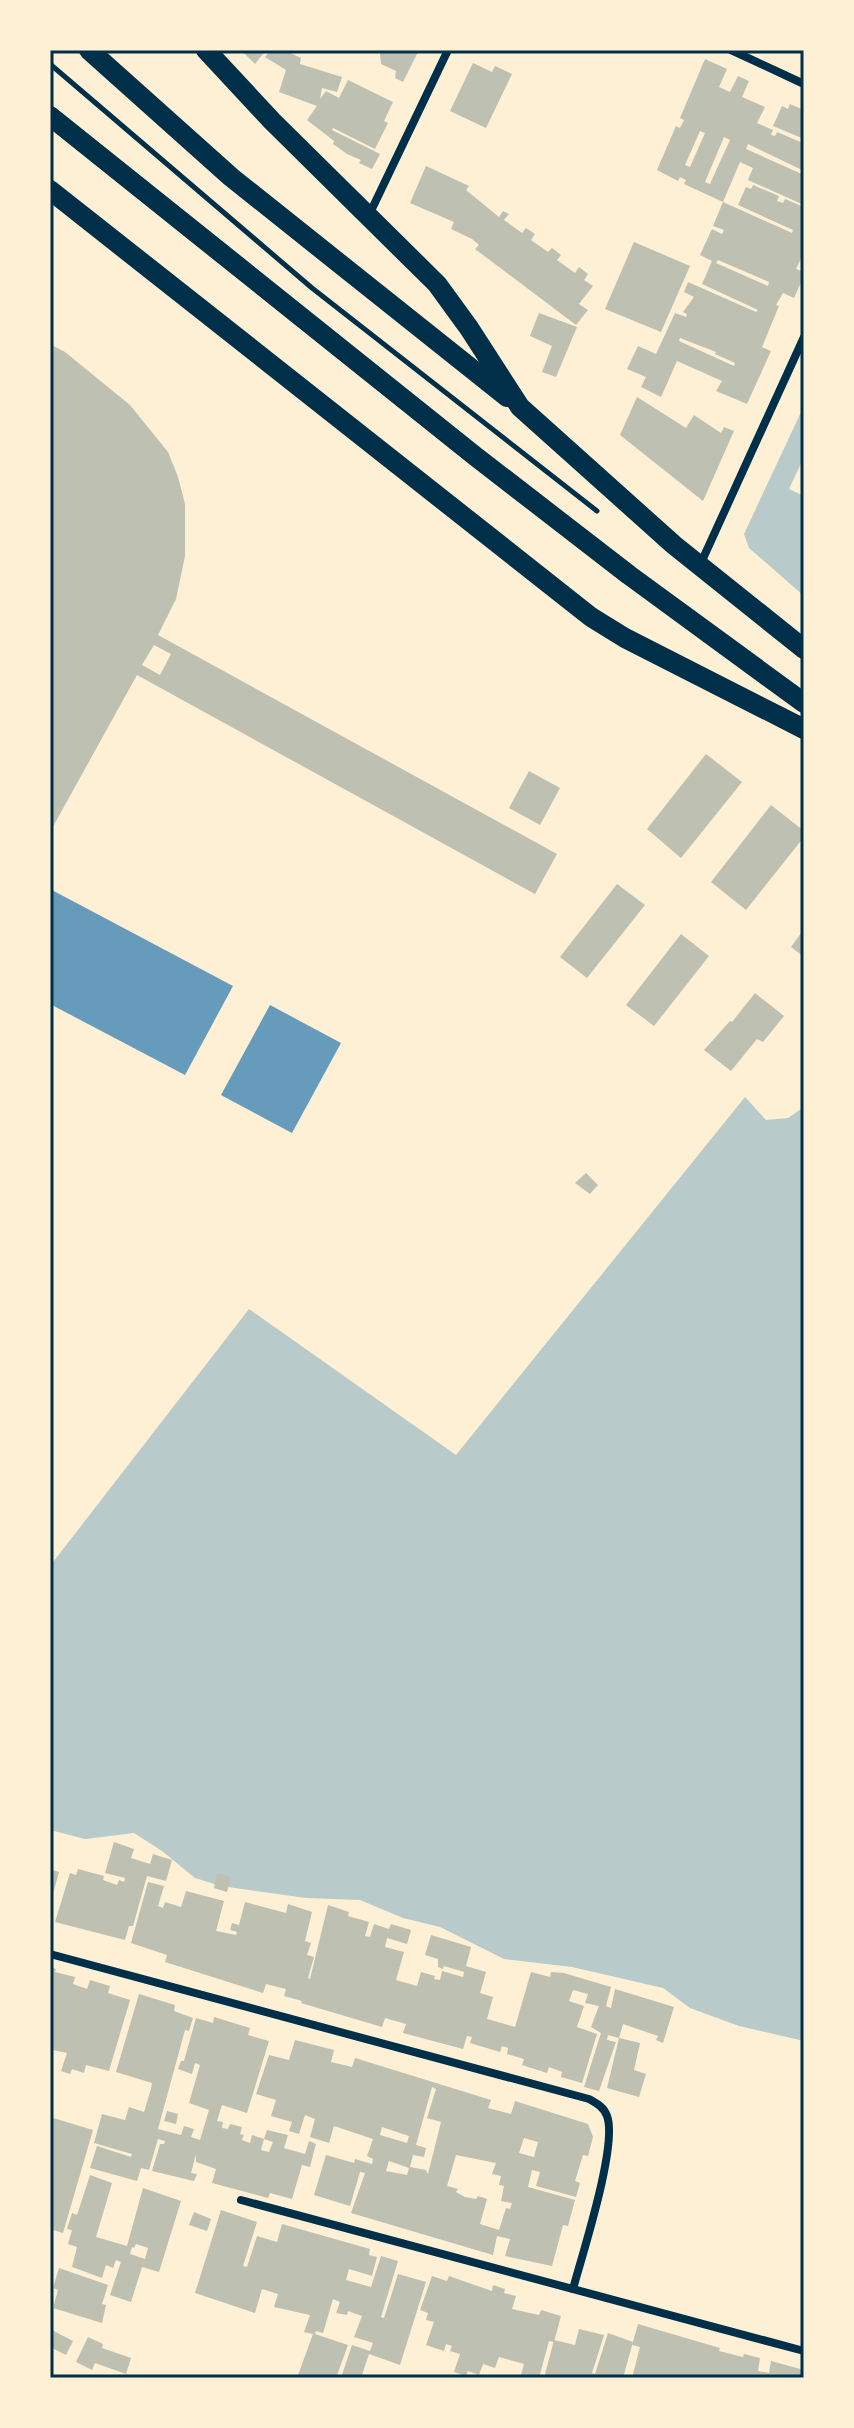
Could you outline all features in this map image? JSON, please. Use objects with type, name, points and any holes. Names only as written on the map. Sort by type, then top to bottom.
[{"type":"main road","points":[[89,50],[231,177],[520,407],[699,565],[804,649]]},
{"type":"main road","points":[[206,50],[272,121],[437,284],[520,407]]},
{"type":"main road","points":[[50,116],[499,475],[804,703]]},
{"type":"main road","points":[[50,190],[591,617],[804,729]]},
{"type":"street","points":[[368,216],[448,50]]},
{"type":"street","points":[[731,50],[804,84]]},
{"type":"street","points":[[699,565],[804,337]]},
{"type":"street","points":[[50,1954],[589,2099],[601,2106],[607,2115],[609,2127],[606,2160],[573,2289]]},
{"type":"street","points":[[241,2200],[804,2351]]},
{"type":"path","points":[[50,64],[312,288],[601,515]]},
{"type":"shaded area","points":[[804,401],[804,457],[789,489],[804,496],[804,596],[749,548],[744,534]]},
{"type":"shaded area","points":[[745,1097],[766,1120],[788,1118],[804,1107],[804,2041],[739,2026],[690,2008],[663,1988],[572,1967],[504,1959],[440,1927],[403,1918],[360,1900],[306,1898],[221,1886],[195,1878],[134,1833],[85,1839],[50,1830],[50,1566],[249,1309],[456,1455]]},
{"type":"water","points":[[50,889],[233,986],[185,1075],[50,1004]]},
{"type":"water","points":[[270,1005],[341,1043],[292,1133],[221,1095]]},
{"type":"building","points":[[241,50],[266,50],[255,64]]},
{"type":"building","points":[[271,50],[284,50],[301,58],[300,64],[342,77],[337,92],[322,88],[320,99],[326,91],[339,98],[348,80],[393,102],[384,121],[388,123],[375,149],[332,130],[380,154],[372,169],[333,144],[334,141],[307,120],[317,106],[279,92],[286,70],[265,57]]},
{"type":"building","points":[[382,50],[419,50],[403,82],[395,78],[396,71],[381,64]]},
{"type":"building","points":[[705,59],[727,69],[719,87],[730,92],[738,76],[749,81],[742,97],[765,107],[757,123],[773,130],[771,135],[775,136],[777,132],[803,143],[804,171],[748,144],[746,149],[804,175],[804,205],[748,180],[753,168],[740,162],[723,202],[684,184],[686,180],[680,177],[678,181],[657,170],[676,126],[680,128],[684,120],[680,118]],"holes":[[[700,131],[705,133],[690,167],[685,165]],[[724,137],[730,140],[710,184],[705,182]]]},
{"type":"building","points":[[473,63],[492,72],[495,66],[512,74],[486,128],[450,111]]},
{"type":"building","points":[[790,104],[804,110],[804,139],[773,126],[782,106],[788,109]]},
{"type":"building","points":[[426,166],[469,186],[466,190],[499,217],[503,211],[509,214],[504,220],[522,233],[526,228],[535,234],[531,240],[548,252],[552,248],[561,255],[557,260],[575,273],[579,267],[588,274],[584,280],[593,286],[579,304],[588,310],[576,325],[475,249],[479,245],[472,239],[451,229],[454,222],[410,203]]},
{"type":"building","points":[[753,185],[779,196],[777,201],[783,203],[785,199],[804,207],[804,252],[796,269],[804,272],[804,276],[794,298],[783,293],[776,305],[779,306],[762,347],[771,351],[747,404],[716,391],[722,381],[677,361],[661,397],[641,387],[646,377],[627,369],[638,346],[656,354],[675,313],[686,317],[687,314],[683,312],[694,297],[684,292],[688,282],[756,312],[758,310],[702,284],[712,261],[700,255],[712,229],[722,234],[724,230],[713,226],[723,202],[792,233],[793,230],[738,205],[746,187],[751,189]],"holes":[[[718,260],[769,282],[768,286],[716,263]],[[680,338],[716,352],[735,363],[734,366],[679,341]]]},
{"type":"building","points":[[634,242],[690,266],[661,332],[605,309]]},
{"type":"building","points":[[539,313],[577,327],[556,377],[542,372],[552,346],[530,336]]},
{"type":"building","points":[[50,344],[65,352],[130,405],[168,452],[178,477],[185,504],[185,556],[176,599],[158,635],[557,854],[535,894],[137,675],[50,832]],"holes":[[[154,645],[171,654],[160,675],[142,665]]]},
{"type":"building","points":[[637,397],[686,428],[694,415],[721,433],[724,427],[734,431],[703,501],[620,435]]},
{"type":"building","points":[[706,754],[742,782],[681,858],[647,829]]},
{"type":"building","points":[[529,771],[560,788],[540,825],[509,808]]},
{"type":"building","points":[[771,805],[804,831],[804,837],[746,910],[711,882]]},
{"type":"building","points":[[617,884],[645,905],[587,978],[560,957]]},
{"type":"building","points":[[804,929],[804,957],[791,947]]},
{"type":"building","points":[[681,934],[709,956],[654,1026],[626,1005]]},
{"type":"building","points":[[755,993],[784,1016],[763,1042],[757,1039],[731,1071],[704,1050]]},
{"type":"building","points":[[586,1173],[598,1185],[590,1194],[575,1183]]},
{"type":"building","points":[[114,1842],[134,1849],[131,1858],[150,1864],[153,1854],[172,1860],[166,1881],[147,1876],[133,1926],[129,1926],[125,1940],[55,1922],[70,1873],[76,1875],[78,1869],[104,1876],[103,1880],[117,1885],[119,1880],[124,1882],[125,1878],[105,1873]]},
{"type":"building","points":[[50,1869],[59,1872],[51,1901],[50,1900]]},
{"type":"building","points":[[217,1873],[231,1877],[227,1892],[214,1888]]},
{"type":"building","points":[[148,1882],[164,1886],[158,1906],[163,1908],[165,1902],[181,1907],[186,1891],[224,1901],[216,1931],[236,1935],[237,1932],[230,1930],[232,1923],[239,1925],[245,1902],[286,1913],[288,1904],[312,1912],[305,1941],[311,1943],[307,1955],[314,1957],[310,1979],[328,1905],[349,1912],[348,1916],[369,1922],[365,1936],[370,1937],[374,1924],[389,1929],[391,1924],[411,1930],[407,1944],[387,1938],[385,1947],[404,1952],[396,1980],[417,1986],[421,1972],[440,1980],[442,1971],[463,1977],[464,1972],[438,1967],[438,1959],[425,1955],[431,1935],[471,1947],[466,1966],[486,1972],[480,1993],[493,1997],[487,2019],[515,2027],[531,1972],[550,1977],[551,1972],[564,1973],[611,1987],[606,2006],[611,2008],[615,1989],[674,2007],[663,2043],[656,2040],[658,2036],[623,2024],[619,2038],[608,2035],[607,2040],[616,2042],[599,2091],[584,2087],[601,2033],[591,2027],[599,2006],[585,2003],[588,1994],[573,1990],[569,2001],[584,2006],[577,2027],[597,2034],[582,2083],[561,2077],[562,2072],[549,2067],[547,2073],[522,2065],[524,2059],[507,2054],[508,2048],[502,2046],[500,2052],[470,2043],[472,2037],[467,2036],[463,2049],[403,2033],[406,2024],[385,2018],[382,2027],[301,2003],[284,1996],[286,1989],[266,1984],[263,1993],[165,1962],[167,1955],[131,1943]]},
{"type":"building","points":[[50,1967],[56,1969],[55,1972],[75,1977],[73,1984],[87,1989],[90,1980],[110,1986],[108,1993],[130,2000],[109,2071],[86,2065],[84,2073],[72,2069],[70,2074],[61,2071],[67,2053],[53,2050],[50,2057]]},
{"type":"building","points":[[139,1994],[175,2005],[174,2011],[193,2018],[189,2031],[185,2030],[158,2129],[181,2135],[184,2126],[194,2129],[191,2137],[200,2140],[209,2110],[189,2103],[200,2065],[195,2063],[192,2074],[178,2069],[184,2061],[196,2018],[213,2023],[214,2017],[250,2028],[248,2035],[269,2041],[247,2113],[222,2105],[217,2121],[223,2122],[222,2128],[228,2129],[230,2124],[242,2127],[242,2140],[250,2143],[252,2135],[264,2139],[267,2130],[288,2135],[284,2148],[305,2154],[309,2141],[316,2144],[310,2167],[302,2165],[292,2199],[270,2193],[268,2198],[212,2183],[216,2169],[196,2162],[196,2154],[191,2173],[197,2174],[194,2181],[152,2171],[160,2144],[165,2141],[158,2139],[149,2170],[141,2168],[137,2181],[90,2168],[97,2146],[131,2157],[132,2154],[94,2143],[102,2114],[125,2120],[129,2107],[144,2112],[151,2089],[152,2083],[116,2072]],"holes":[[[264,2139],[273,2142],[269,2152],[261,2150]]]},
{"type":"building","points":[[619,2038],[640,2043],[634,2070],[646,2074],[639,2097],[607,2088]]},
{"type":"building","points":[[295,2040],[334,2050],[331,2062],[352,2067],[355,2058],[491,2100],[488,2108],[511,2114],[515,2101],[588,2124],[593,2137],[588,2156],[583,2155],[575,2181],[580,2183],[576,2197],[536,2186],[540,2172],[532,2170],[528,2187],[575,2200],[568,2226],[563,2225],[552,2266],[505,2256],[510,2239],[497,2236],[493,2255],[351,2213],[365,2173],[360,2172],[350,2206],[314,2195],[326,2155],[354,2163],[355,2159],[372,2164],[373,2159],[367,2156],[373,2139],[334,2126],[329,2143],[310,2137],[315,2119],[305,2115],[299,2134],[289,2131],[292,2122],[271,2116],[276,2100],[256,2094],[269,2055],[289,2060]],"holes":[[[432,2087],[436,2089],[427,2118],[441,2122],[428,2174],[426,2170],[410,2167],[413,2155],[424,2157],[426,2148],[416,2145]],[[382,2127],[409,2136],[407,2143],[380,2135]],[[524,2138],[538,2142],[534,2157],[519,2153]],[[456,2155],[496,2163],[492,2174],[501,2176],[499,2185],[504,2186],[501,2201],[512,2203],[510,2209],[506,2208],[499,2230],[480,2224],[487,2199],[465,2197],[456,2192],[458,2189],[447,2186]],[[389,2161],[409,2168],[407,2175],[386,2171]]]},
{"type":"building","points":[[167,2111],[178,2114],[176,2124],[164,2121]]},
{"type":"building","points":[[50,2117],[93,2130],[63,2233],[50,2229]]},
{"type":"building","points":[[90,2175],[112,2183],[96,2237],[127,2246],[143,2188],[181,2201],[159,2272],[142,2267],[131,2302],[110,2295],[121,2262],[116,2260],[113,2268],[106,2265],[102,2278],[72,2267],[77,2247],[68,2244],[72,2230],[67,2229],[72,2213],[77,2215]],"holes":[[[136,2244],[148,2248],[145,2259],[130,2254]]]},
{"type":"building","points":[[221,2210],[257,2222],[243,2266],[247,2267],[257,2236],[277,2242],[282,2224],[370,2249],[369,2255],[377,2257],[372,2276],[349,2269],[346,2280],[371,2287],[381,2256],[398,2261],[381,2317],[384,2318],[398,2274],[426,2282],[400,2365],[369,2354],[361,2378],[341,2378],[352,2345],[370,2351],[373,2343],[354,2337],[362,2316],[348,2311],[347,2315],[336,2313],[340,2302],[333,2299],[323,2333],[316,2331],[315,2334],[348,2345],[336,2378],[297,2378],[313,2334],[304,2332],[310,2315],[274,2307],[278,2294],[262,2289],[255,2313],[195,2293]]},
{"type":"building","points":[[194,2212],[211,2219],[207,2231],[189,2225]]},
{"type":"building","points":[[59,2268],[108,2285],[102,2304],[106,2305],[102,2323],[53,2308],[58,2290],[53,2288]]},
{"type":"building","points":[[432,2276],[447,2281],[449,2276],[492,2291],[493,2285],[505,2289],[504,2293],[516,2296],[512,2309],[539,2315],[541,2310],[561,2316],[554,2342],[549,2341],[539,2378],[520,2378],[524,2364],[499,2357],[495,2368],[483,2364],[479,2375],[468,2371],[466,2376],[454,2372],[460,2354],[450,2351],[452,2346],[446,2344],[444,2351],[426,2345],[434,2322],[426,2320],[428,2313],[420,2310]]},
{"type":"building","points":[[638,2324],[720,2348],[719,2351],[760,2358],[758,2371],[769,2373],[771,2361],[804,2370],[804,2378],[676,2378],[675,2374],[674,2378],[632,2378],[640,2347],[632,2345]]},
{"type":"building","points":[[50,2329],[73,2341],[66,2355],[50,2347]]},
{"type":"building","points":[[579,2329],[604,2335],[592,2373],[595,2374],[608,2333],[633,2342],[623,2378],[544,2378],[554,2340],[575,2345]]},
{"type":"building","points":[[88,2337],[103,2344],[102,2348],[131,2358],[126,2374],[95,2363],[92,2370],[76,2362]]}]
